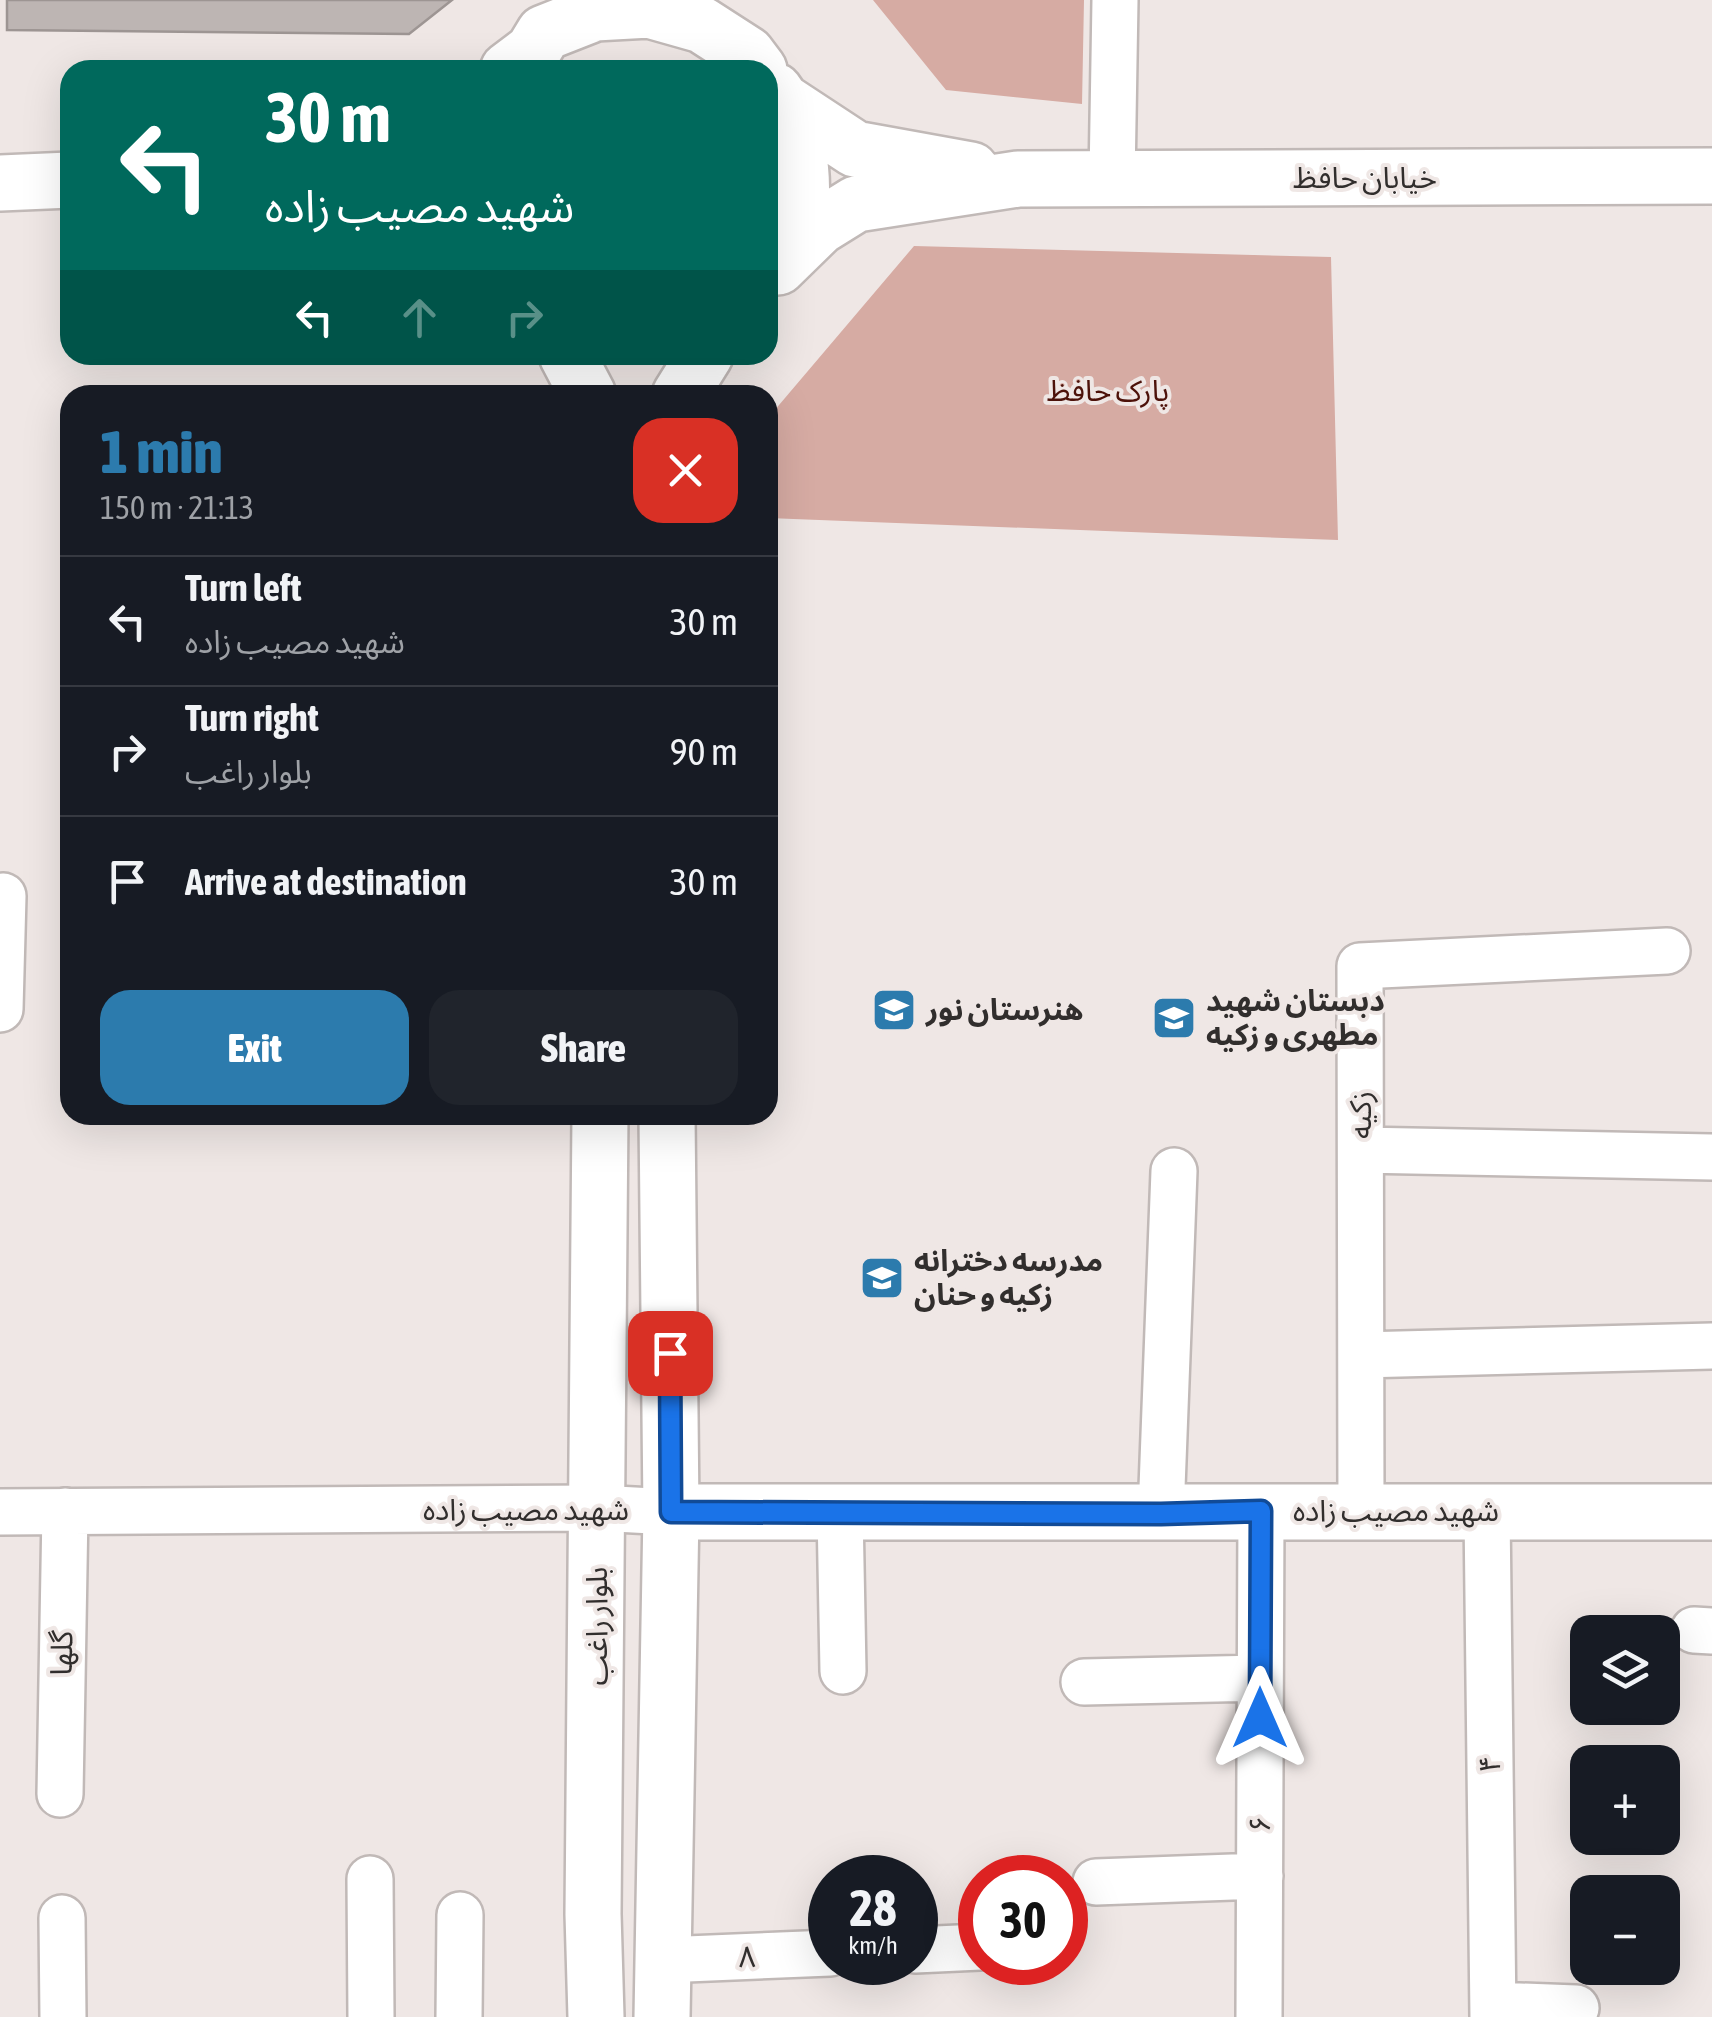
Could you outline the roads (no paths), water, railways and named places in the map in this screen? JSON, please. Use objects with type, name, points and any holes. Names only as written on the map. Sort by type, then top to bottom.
[{"type":"street","points":[[521,60],[559,0]]},
{"type":"street","points":[[740,0],[759,60]]},
{"type":"street","points":[[1112,179],[1115,0]]},
{"type":"street","name":"خیابان حافظ","points":[[521,60],[544,33],[594,13],[649,10],[702,25],[744,60]]},
{"type":"street","name":"خیابان حافظ","points":[[778,88],[855,149],[1018,179]]},
{"type":"street","points":[[778,108],[800,156],[800,194],[799,214],[778,262]]},
{"type":"street","name":"خیابان حافظ","points":[[778,269],[820,227],[856,204],[1018,179],[1712,176]]},
{"type":"street","points":[[0,182],[60,180]]},
{"type":"street","points":[[0,1009],[3,896]]},
{"type":"street","name":"زکیه","points":[[1361,1513],[1360,966],[1668,951]]},
{"type":"street","name":"بلوار راغب","points":[[596,2017],[600,1125]]},
{"type":"street","points":[[662,2017],[671,1512],[668,1125]]},
{"type":"street","points":[[1361,1150],[1712,1157]]},
{"type":"street","points":[[1161,1514],[1174,1170]]},
{"type":"street","points":[[1361,1355],[1712,1346]]},
{"type":"street","name":"شهید مصیب زاده","points":[[0,1512],[598,1508],[671,1512],[1161,1514],[1712,1512]]},
{"type":"street","points":[[840,1510],[843,1671]]},
{"type":"street","name":"گلها","points":[[60,1794],[64,1511]]},
{"type":"street","name":"۶","points":[[1259,2017],[1261,1511]]},
{"type":"street","name":"۴","points":[[1488,1512],[1493,2011]]},
{"type":"street","points":[[1084,1682],[1260,1678]]},
{"type":"street","points":[[1096,1882],[1260,1876]]},
{"type":"street","points":[[370,1879],[370,2017]]},
{"type":"street","points":[[460,1915],[460,2017]]},
{"type":"street","points":[[62,1918],[63,2017]]},
{"type":"street","name":"۸","points":[[663,1960],[808,1954]]},
{"type":"street","points":[[1493,2011],[1576,2008]]},
{"type":"place","name":"هنرستان نور","points":[[894,1010]]},
{"type":"place","name":"دبستان شهید مطهری و زکیه","points":[[1174,1018]]},
{"type":"place","name":"مدرسه دخترانه زکیه و حنان","points":[[882,1278]]},
{"type":"park label","name":"پارک حافظ","points":[[1108,391]]}]
